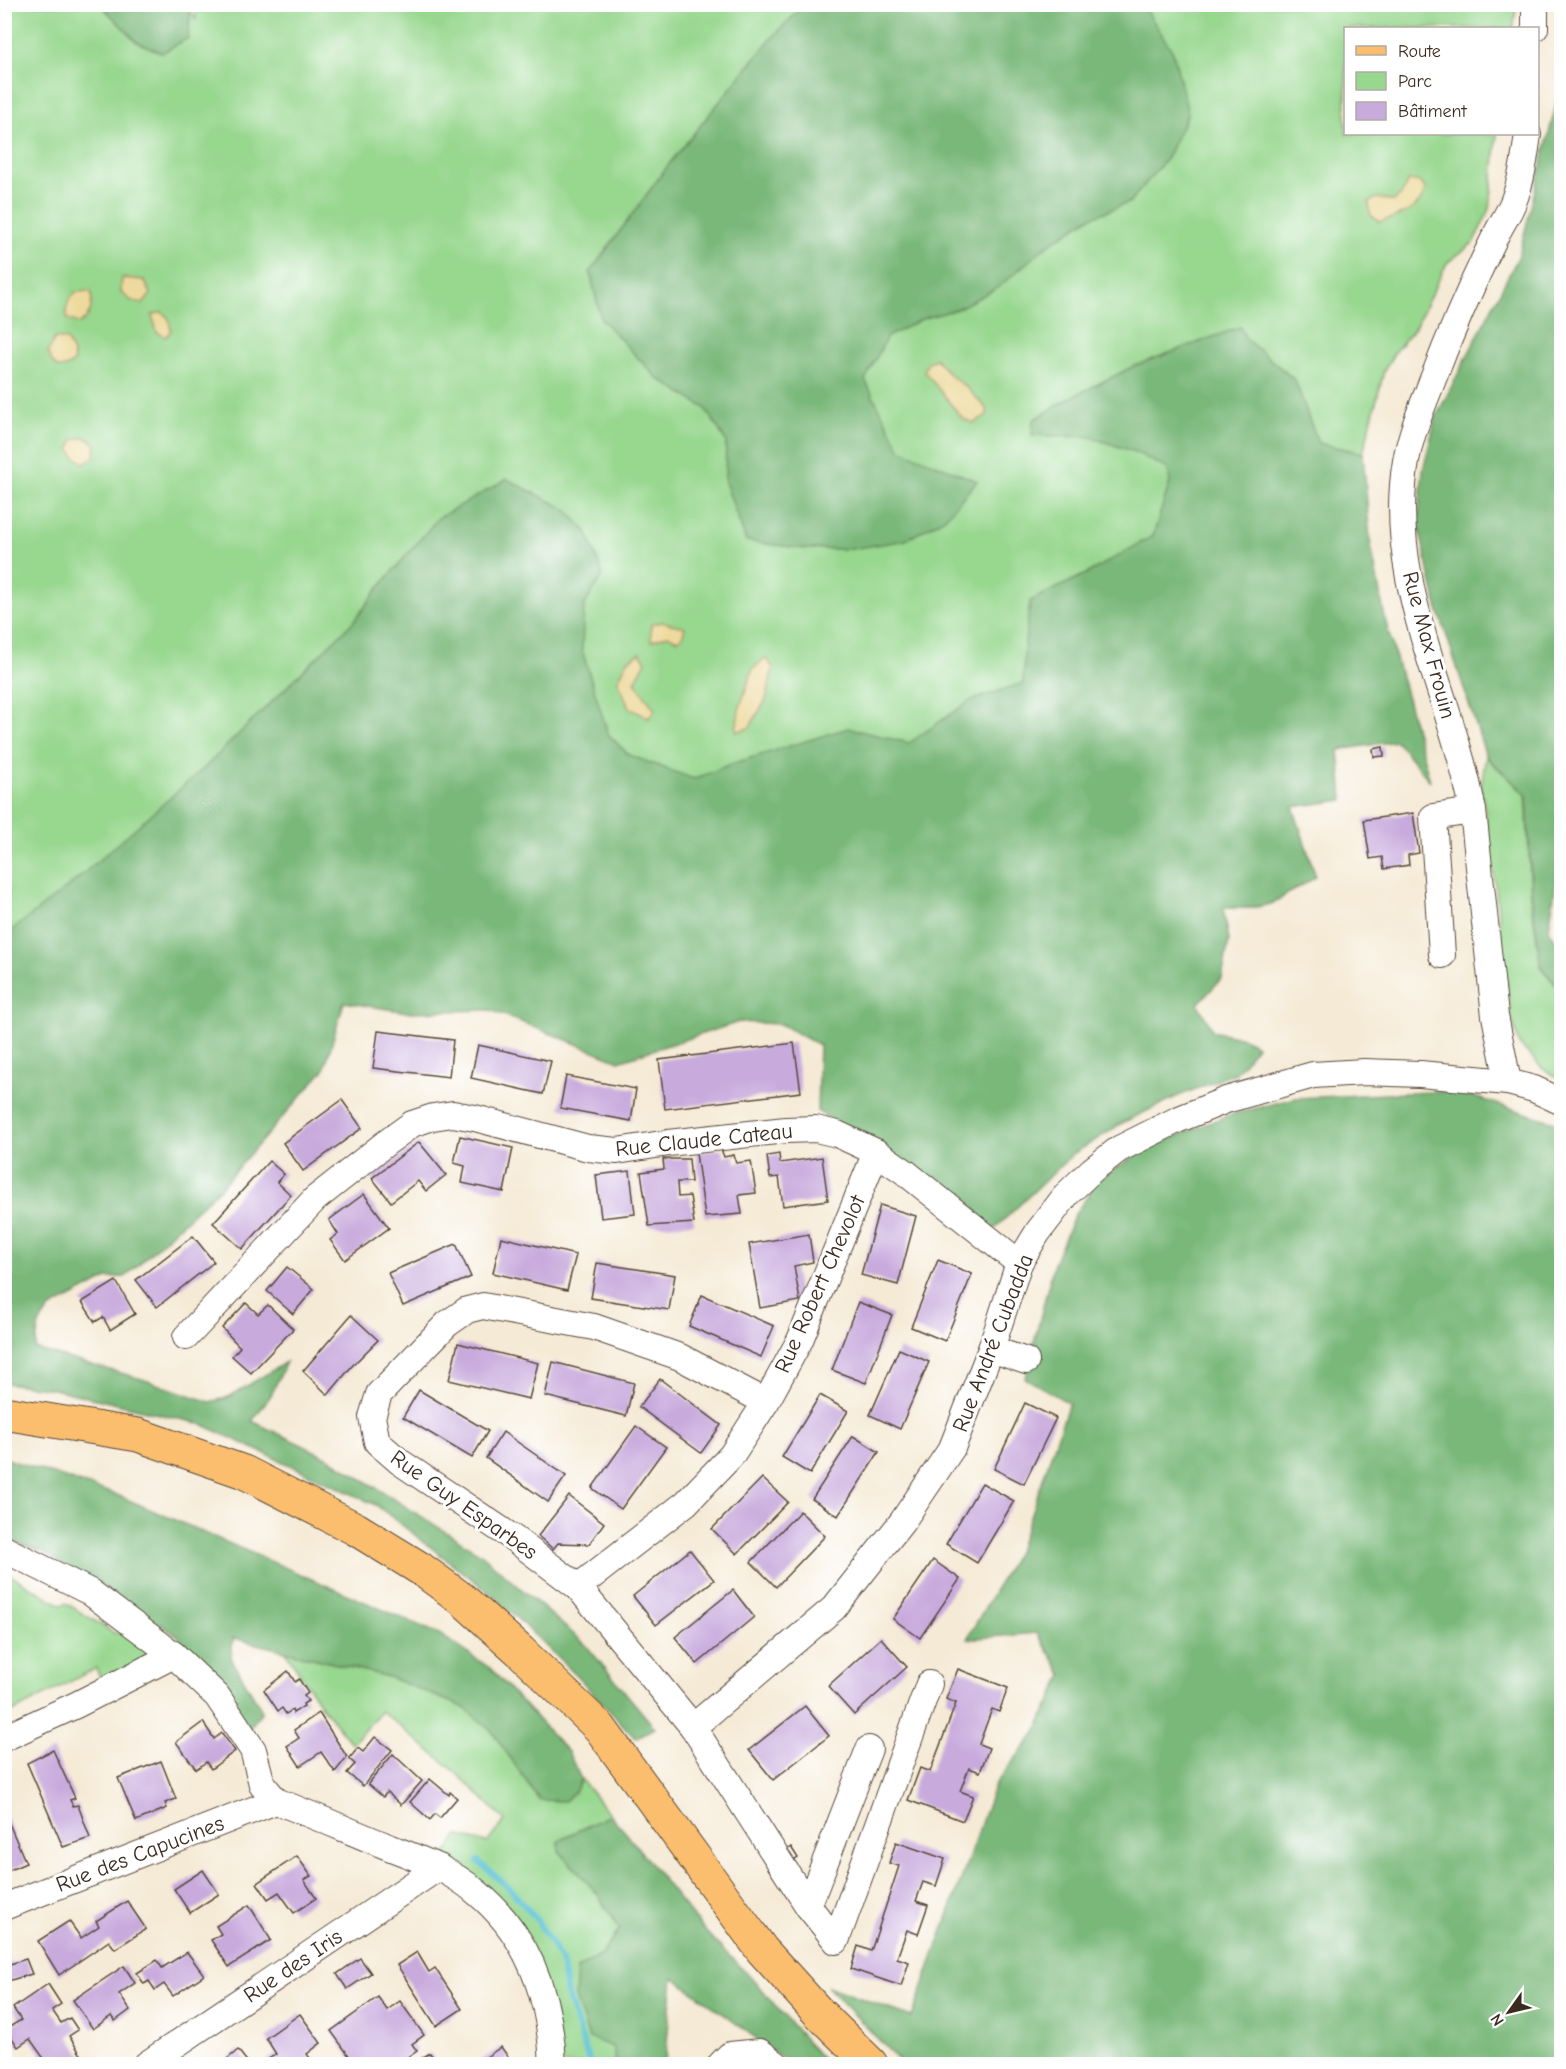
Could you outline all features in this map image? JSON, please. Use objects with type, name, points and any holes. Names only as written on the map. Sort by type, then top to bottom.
[{"type":"main road","points":[[4,1413],[138,1435],[244,1472],[356,1529],[421,1569],[462,1599],[600,1728],[762,1950],[819,2013],[871,2064]]},
{"type":"street","points":[[1535,4],[1535,27]]},
{"type":"street","name":"Rue Max Frouin","points":[[1508,1082],[1495,1016],[1468,781],[1415,607],[1407,565],[1402,506],[1406,461],[1415,425],[1455,324],[1493,239],[1514,201],[1528,135]]},
{"type":"street","points":[[1442,955],[1433,817],[1473,811]]},
{"type":"street","name":"Rue André Cubadda","points":[[693,1727],[834,1608],[902,1522],[952,1448],[992,1348],[1019,1263],[1066,1194],[1092,1170],[1119,1149],[1177,1120],[1227,1100],[1313,1075],[1420,1074],[1508,1082]]},
{"type":"street","points":[[1508,1082],[1534,1089],[1562,1101]]},
{"type":"street","name":"Rue Claude Cateau","points":[[186,1337],[315,1199],[412,1124],[433,1117],[453,1114],[588,1148],[617,1151],[668,1143],[816,1129],[837,1134],[876,1152],[905,1172],[1019,1263]]},
{"type":"street","name":"Rue Robert Chevolot","points":[[578,1587],[686,1503],[731,1456],[766,1402],[800,1340],[876,1152]]},
{"type":"street","name":"Rue Guy Esparbes","points":[[766,1402],[680,1357],[594,1327],[483,1306],[467,1310],[447,1324],[379,1394],[372,1418],[377,1442],[400,1462],[513,1538],[578,1587],[693,1727],[808,1906],[836,1941],[928,1684]]},
{"type":"street","points":[[992,1348],[1026,1361]]},
{"type":"street","points":[[4,1550],[90,1592],[174,1655],[217,1696],[253,1750],[262,1784],[276,1801],[439,1867],[476,1891],[519,1938],[534,1968],[547,2007],[553,2064]]},
{"type":"street","points":[[4,1738],[174,1655]]},
{"type":"street","points":[[808,1906],[869,1749]]},
{"type":"street","name":"Rue des Capucines","points":[[4,1907],[276,1801]]},
{"type":"street","name":"Rue des Iris","points":[[147,2064],[439,1867]]},
{"type":"street","points":[[721,2064],[730,2055],[760,2052],[776,2064]]},
{"type":"green space","points":[[195,4],[1517,5],[1513,27],[1344,27],[1344,135],[1497,135],[1490,209],[1473,243],[1447,263],[1414,329],[1396,350],[1384,371],[1363,453],[1341,448],[1346,639],[443,893],[5,1173],[5,5],[187,5],[196,20]]},
{"type":"green space","points":[[101,5],[191,5],[188,38],[162,53],[137,42]]},
{"type":"green space","points":[[804,5],[1143,5],[1173,52],[1188,113],[1167,158],[1130,202],[1089,218],[1045,247],[999,287],[957,309],[922,319],[887,337],[865,380],[901,450],[977,481],[945,518],[906,540],[851,549],[806,549],[746,541],[725,482],[726,441],[705,408],[657,378],[601,319],[590,272],[669,164],[768,42]]},
{"type":"green space","points":[[1558,5],[1562,5],[1562,839],[1549,930],[1561,950],[1561,989],[1541,967],[1532,901],[1527,795],[1486,756],[1437,606],[1418,524],[1423,470],[1436,417],[1519,255],[1560,89]]},
{"type":"green space","points":[[1240,327],[1247,340],[1295,380],[1318,443],[1363,453],[1370,541],[1385,619],[1430,781],[1396,741],[1339,750],[1343,800],[1293,807],[1316,877],[1271,904],[1251,908],[1223,908],[1229,940],[1222,978],[1198,1004],[1213,1031],[1244,1038],[1257,1046],[1236,1073],[1176,1097],[1124,1122],[1073,1154],[990,1233],[899,1160],[817,1111],[819,1045],[780,1024],[739,1022],[619,1061],[491,1010],[407,1012],[344,1002],[324,1070],[221,1187],[125,1277],[107,1278],[49,1309],[39,1324],[35,1349],[142,1379],[210,1402],[229,1397],[286,1362],[271,1395],[252,1421],[327,1457],[481,1554],[585,1644],[655,1728],[635,1738],[578,1677],[495,1597],[376,1505],[201,1424],[54,1389],[5,1383],[5,935],[68,887],[204,768],[355,620],[377,590],[438,518],[507,479],[566,509],[587,532],[603,575],[584,606],[582,650],[608,734],[629,755],[694,779],[731,764],[848,728],[909,743],[970,701],[1023,683],[1030,601],[1088,573],[1153,536],[1170,482],[1168,469],[1135,452],[1090,437],[1032,435],[1033,420],[1070,398],[1134,366]]},
{"type":"green space","points":[[1486,757],[1526,795],[1531,900],[1541,968],[1561,991],[1561,1079],[1543,1069],[1519,1044],[1510,1011],[1490,841],[1481,787]]},
{"type":"green space","points":[[1455,1091],[1561,1124],[1561,2064],[902,2064],[827,1986],[912,2017],[995,1784],[1035,1734],[1063,1675],[1037,1633],[967,1639],[1019,1548],[1069,1403],[1025,1378],[1054,1263],[1076,1212],[1101,1178],[1146,1149],[1226,1116],[1295,1098]]},
{"type":"green space","points":[[4,1458],[117,1495],[439,1634],[490,1668],[568,1752],[581,1779],[575,1792],[565,1801],[539,1800],[491,1730],[463,1707],[389,1677],[233,1638],[231,1658],[262,1711],[249,1729],[228,1697],[178,1636],[45,1553],[5,1539]]},
{"type":"green space","points":[[5,1572],[61,1605],[66,1603],[114,1633],[135,1633],[153,1655],[103,1684],[96,1668],[5,1716]]},
{"type":"green space","points":[[285,1651],[389,1677],[463,1707],[575,1792],[581,1779],[610,1815],[559,1840],[559,1851],[596,1892],[620,1929],[601,1955],[577,1969],[613,2047],[616,2064],[553,2064],[534,1968],[439,1867],[457,1835],[487,1843],[505,1820],[450,1767],[381,1711],[352,1744],[322,1707]]},
{"type":"green space","points":[[610,1815],[701,1927],[754,1981],[826,2064],[791,2064],[673,1977],[665,2064],[616,2064],[613,2047],[589,2038],[575,1997],[577,1969],[601,1955],[620,1929],[596,1892],[559,1851],[559,1840]]},
{"type":"sand","points":[[1408,181],[1418,181],[1425,188],[1420,202],[1415,207],[1379,222],[1370,214],[1369,202],[1377,198],[1394,201],[1401,195]]},
{"type":"sand","points":[[122,278],[144,280],[151,294],[143,304],[130,300],[121,292]]},
{"type":"sand","points":[[91,291],[90,310],[84,321],[80,324],[67,319],[67,307],[73,295],[76,292]]},
{"type":"sand","points":[[162,312],[169,319],[171,331],[166,337],[157,332],[152,315]]},
{"type":"sand","points":[[55,338],[67,340],[73,353],[74,362],[66,367],[58,368],[52,362],[48,352]]},
{"type":"sand","points":[[936,359],[987,409],[987,415],[974,423],[963,419],[924,371],[928,362]]},
{"type":"sand","points":[[85,437],[96,444],[94,457],[84,463],[75,457],[70,449],[73,440]]},
{"type":"sand","points":[[662,622],[685,627],[682,637],[677,640],[668,635],[651,641],[651,624]]},
{"type":"sand","points":[[640,653],[646,661],[635,682],[655,710],[649,718],[629,708],[618,680],[628,660]]},
{"type":"sand","points":[[765,658],[773,667],[766,700],[749,728],[736,732],[739,710],[752,670]]},
{"type":"building","points":[[1383,747],[1384,756],[1374,757],[1373,749]]},
{"type":"building","points":[[1413,813],[1419,853],[1408,855],[1409,865],[1384,869],[1382,857],[1370,859],[1364,820]]},
{"type":"building","points":[[378,1031],[453,1040],[449,1077],[373,1068]]},
{"type":"building","points":[[794,1043],[801,1092],[665,1109],[659,1060]]},
{"type":"building","points":[[478,1045],[551,1061],[543,1094],[471,1078]]},
{"type":"building","points":[[566,1076],[636,1089],[631,1121],[560,1108]]},
{"type":"building","points":[[342,1100],[362,1128],[303,1171],[283,1143]]},
{"type":"building","points":[[460,1136],[513,1148],[504,1192],[462,1183],[465,1166],[454,1163]]},
{"type":"building","points":[[419,1142],[446,1175],[426,1191],[418,1181],[391,1202],[372,1178]]},
{"type":"building","points":[[721,1149],[724,1157],[734,1155],[736,1163],[751,1161],[756,1193],[739,1195],[742,1214],[705,1217],[696,1153]]},
{"type":"building","points":[[779,1154],[780,1163],[822,1157],[828,1200],[783,1206],[779,1177],[770,1178],[767,1156]]},
{"type":"building","points":[[663,1159],[689,1159],[691,1182],[677,1182],[678,1197],[690,1196],[694,1223],[649,1226],[641,1172],[664,1169]]},
{"type":"building","points":[[269,1161],[284,1174],[277,1182],[291,1195],[242,1249],[213,1223]]},
{"type":"building","points":[[630,1171],[635,1214],[601,1218],[596,1175]]},
{"type":"building","points":[[364,1194],[389,1228],[345,1260],[330,1240],[338,1234],[329,1220]]},
{"type":"building","points":[[880,1205],[916,1216],[898,1285],[861,1275]]},
{"type":"building","points":[[809,1234],[813,1262],[794,1266],[800,1301],[760,1308],[749,1244]]},
{"type":"building","points":[[193,1236],[214,1262],[157,1307],[136,1280]]},
{"type":"building","points":[[501,1237],[576,1255],[567,1290],[493,1273]]},
{"type":"building","points":[[456,1244],[471,1277],[403,1306],[388,1273]]},
{"type":"building","points":[[938,1260],[972,1274],[945,1341],[911,1327]]},
{"type":"building","points":[[597,1263],[675,1275],[669,1310],[591,1298]]},
{"type":"building","points":[[287,1267],[314,1289],[293,1314],[267,1291]]},
{"type":"building","points":[[116,1281],[135,1314],[110,1330],[103,1317],[95,1322],[82,1302]]},
{"type":"building","points":[[702,1295],[774,1326],[761,1357],[689,1326]]},
{"type":"building","points":[[858,1302],[892,1315],[866,1383],[832,1370]]},
{"type":"building","points":[[246,1303],[258,1314],[268,1305],[293,1329],[251,1373],[232,1356],[240,1347],[222,1328]]},
{"type":"building","points":[[351,1315],[378,1340],[328,1395],[303,1371]]},
{"type":"building","points":[[458,1343],[538,1363],[529,1399],[449,1380]]},
{"type":"building","points":[[899,1349],[929,1362],[900,1429],[870,1415]]},
{"type":"building","points":[[553,1362],[634,1383],[626,1416],[545,1396]]},
{"type":"building","points":[[660,1379],[721,1425],[701,1453],[639,1407]]},
{"type":"building","points":[[419,1390],[488,1431],[472,1458],[403,1417]]},
{"type":"building","points":[[820,1395],[848,1411],[810,1474],[782,1457]]},
{"type":"building","points":[[1025,1403],[1056,1418],[1024,1484],[994,1469]]},
{"type":"building","points":[[636,1426],[666,1447],[621,1509],[592,1488]]},
{"type":"building","points":[[503,1432],[566,1476],[548,1502],[486,1458]]},
{"type":"building","points":[[853,1436],[879,1452],[838,1516],[812,1499]]},
{"type":"building","points":[[762,1478],[788,1502],[737,1554],[712,1529]]},
{"type":"building","points":[[982,1483],[1014,1501],[977,1563],[946,1544]]},
{"type":"building","points":[[569,1496],[604,1523],[589,1544],[558,1543],[553,1549],[538,1536]]},
{"type":"building","points":[[800,1511],[825,1536],[776,1587],[751,1562]]},
{"type":"building","points":[[690,1550],[714,1580],[656,1625],[633,1596]]},
{"type":"building","points":[[933,1560],[960,1579],[920,1638],[893,1619]]},
{"type":"building","points":[[733,1590],[754,1617],[697,1664],[675,1637]]},
{"type":"building","points":[[881,1638],[907,1667],[854,1715],[828,1686]]},
{"type":"building","points":[[958,1669],[1008,1688],[999,1712],[992,1709],[979,1744],[989,1748],[980,1772],[969,1768],[960,1791],[973,1796],[963,1821],[908,1800],[920,1768],[930,1772],[956,1703],[946,1699]]},
{"type":"building","points":[[288,1671],[295,1682],[299,1679],[308,1693],[304,1696],[308,1701],[293,1713],[292,1710],[286,1714],[282,1708],[278,1711],[264,1690]]},
{"type":"building","points":[[805,1706],[829,1736],[773,1780],[749,1750]]},
{"type":"building","points":[[319,1713],[347,1757],[335,1772],[321,1752],[300,1766],[287,1746],[299,1738],[294,1730]]},
{"type":"building","points":[[203,1722],[214,1739],[222,1733],[235,1751],[211,1769],[206,1762],[196,1769],[176,1742]]},
{"type":"building","points":[[375,1737],[392,1750],[363,1786],[347,1773],[355,1764],[349,1759],[358,1748],[363,1752]]},
{"type":"building","points":[[53,1750],[75,1798],[70,1800],[73,1806],[78,1805],[90,1838],[63,1847],[27,1763]]},
{"type":"building","points":[[393,1754],[422,1781],[401,1805],[387,1792],[383,1797],[368,1784]]},
{"type":"building","points":[[161,1761],[176,1799],[165,1803],[167,1808],[136,1821],[118,1778]]},
{"type":"building","points":[[430,1779],[449,1795],[450,1792],[457,1798],[440,1818],[435,1814],[430,1820],[410,1802]]},
{"type":"building","points":[[5,1814],[26,1863],[5,1872]]},
{"type":"building","points":[[896,1842],[945,1859],[936,1886],[923,1882],[916,1901],[928,1905],[918,1934],[907,1930],[897,1958],[909,1962],[901,1986],[851,1969],[858,1946],[871,1951],[899,1866],[889,1863]]},
{"type":"building","points":[[791,1847],[798,1858],[788,1865],[781,1853]]},
{"type":"building","points":[[297,1856],[311,1876],[304,1880],[316,1898],[294,1913],[279,1892],[268,1899],[257,1883]]},
{"type":"building","points":[[203,1870],[219,1894],[190,1913],[174,1889]]},
{"type":"building","points":[[127,1901],[146,1929],[115,1949],[109,1941],[59,1975],[38,1941],[69,1921],[81,1938],[99,1926],[96,1921]]},
{"type":"building","points":[[249,1905],[271,1940],[229,1967],[211,1940],[221,1934],[216,1926]]},
{"type":"building","points":[[187,1952],[204,1975],[173,1996],[164,1984],[155,1990],[149,1981],[144,1984],[137,1973],[157,1960],[162,1968]]},
{"type":"building","points":[[417,1952],[429,1972],[435,1968],[462,2009],[436,2026],[397,1965]]},
{"type":"building","points":[[7,1955],[10,1964],[26,1959],[32,1974],[4,1982],[4,1956]]},
{"type":"building","points":[[360,1958],[371,1973],[347,1989],[337,1974]]},
{"type":"building","points":[[124,1966],[135,1983],[119,1994],[130,2010],[115,2021],[111,2016],[93,2029],[73,2000]]},
{"type":"building","points":[[48,1984],[61,2004],[52,2010],[61,2023],[70,2018],[78,2030],[69,2036],[85,2061],[93,2056],[99,2064],[38,2064],[45,2060],[30,2039],[18,2047],[6,2029],[21,2020],[13,2008]]},
{"type":"building","points":[[378,1997],[387,2010],[400,2001],[424,2035],[412,2044],[417,2051],[398,2064],[355,2064],[331,2031]]},
{"type":"building","points":[[300,2014],[321,2043],[307,2054],[314,2064],[270,2064],[267,2060],[276,2054],[266,2038]]},
{"type":"building","points":[[501,2047],[509,2058],[500,2064],[476,2064]]},
{"type":"building","points":[[238,2050],[249,2064],[221,2064]]},
{"type":"building","points":[[430,2053],[438,2064],[412,2064]]},
{"type":"waterway","points":[[478,1861],[509,1888],[537,1920],[561,1960],[566,1990],[590,2064]]}]
